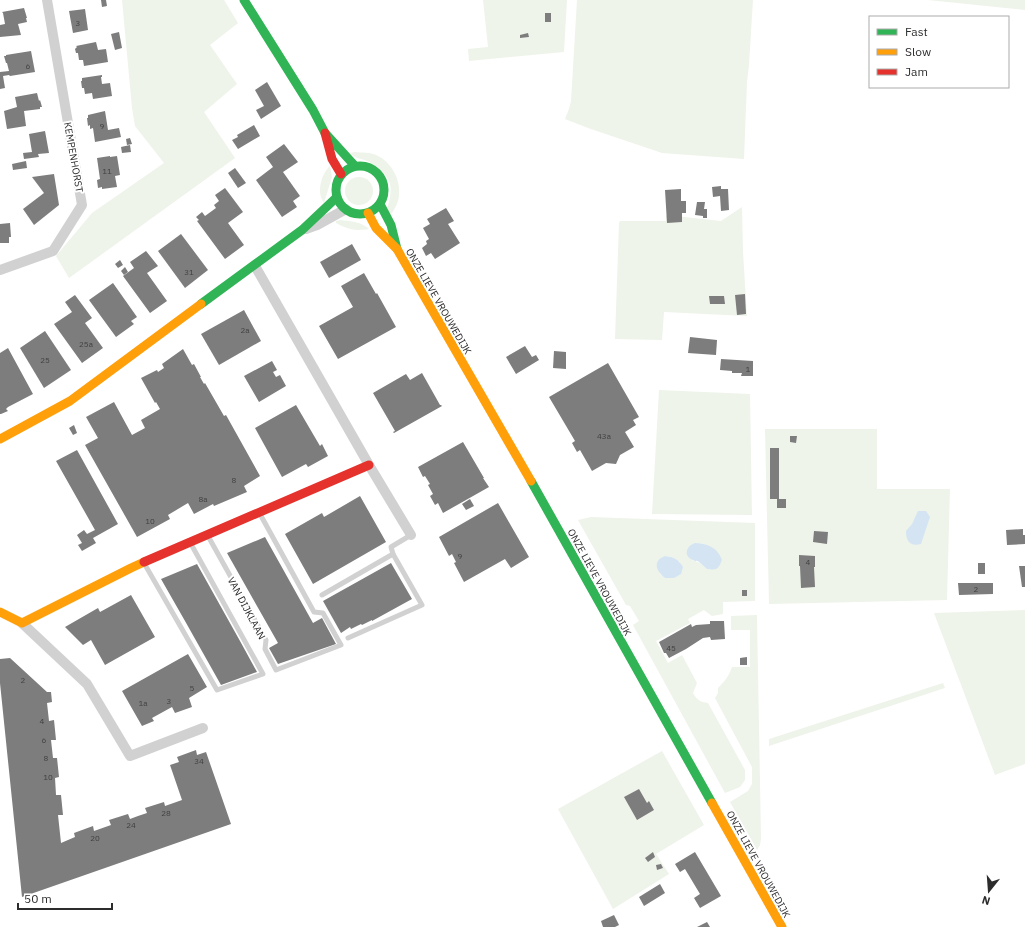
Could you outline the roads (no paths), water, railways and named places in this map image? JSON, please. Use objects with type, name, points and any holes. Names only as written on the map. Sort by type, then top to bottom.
[{"type":"main road","points":[[244,0],[313,110],[325,132],[355,166]]},
{"type":"main road","points":[[325,132],[332,159],[341,174]]},
{"type":"main road","points":[[364,165],[372,168],[383,180],[385,188],[384,197],[374,210],[368,213],[353,213],[341,204],[337,197],[336,189],[341,174],[355,166],[364,165]]},
{"type":"main road","points":[[0,439],[70,402],[302,230],[337,197]]},
{"type":"main road","name":"ONZE LIEVE VROUWEDIJK","points":[[380,204],[390,220],[395,234],[397,249]]},
{"type":"main road","name":"ONZE LIEVE VROUWEDIJK","points":[[368,213],[376,228],[397,249],[553,520],[782,927]]},
{"type":"main road","points":[[0,612],[22,623],[143,562],[369,465]]},
{"type":"street","name":"KEMPENHORST","points":[[0,270],[53,251],[82,205],[47,0]]},
{"type":"street","points":[[302,230],[317,225],[346,209]]},
{"type":"street","points":[[255,266],[369,465],[412,535]]},
{"type":"street","points":[[22,623],[87,684],[130,756],[203,728]]},
{"type":"lane","name":"VAN DIJKLAAN","points":[[207,535],[266,640],[265,649],[276,670],[341,645],[323,613],[314,612],[259,513]]},
{"type":"lane","points":[[348,638],[422,605],[393,554],[391,547],[412,535]]},
{"type":"lane","name":"VAN DIJKLAAN","points":[[143,562],[217,690],[263,674],[190,542]]},
{"type":"lane","points":[[322,595],[393,554]]},
{"type":"water","points":[[918,511],[926,511],[930,517],[921,544],[914,545],[909,542],[906,531],[912,524]]},
{"type":"water","points":[[695,543],[708,545],[718,552],[722,560],[718,568],[707,569],[699,562],[694,561],[688,556],[687,551],[689,546]]},
{"type":"water","points":[[665,556],[673,558],[679,562],[683,567],[681,574],[674,578],[665,578],[659,572],[657,563]]}]
